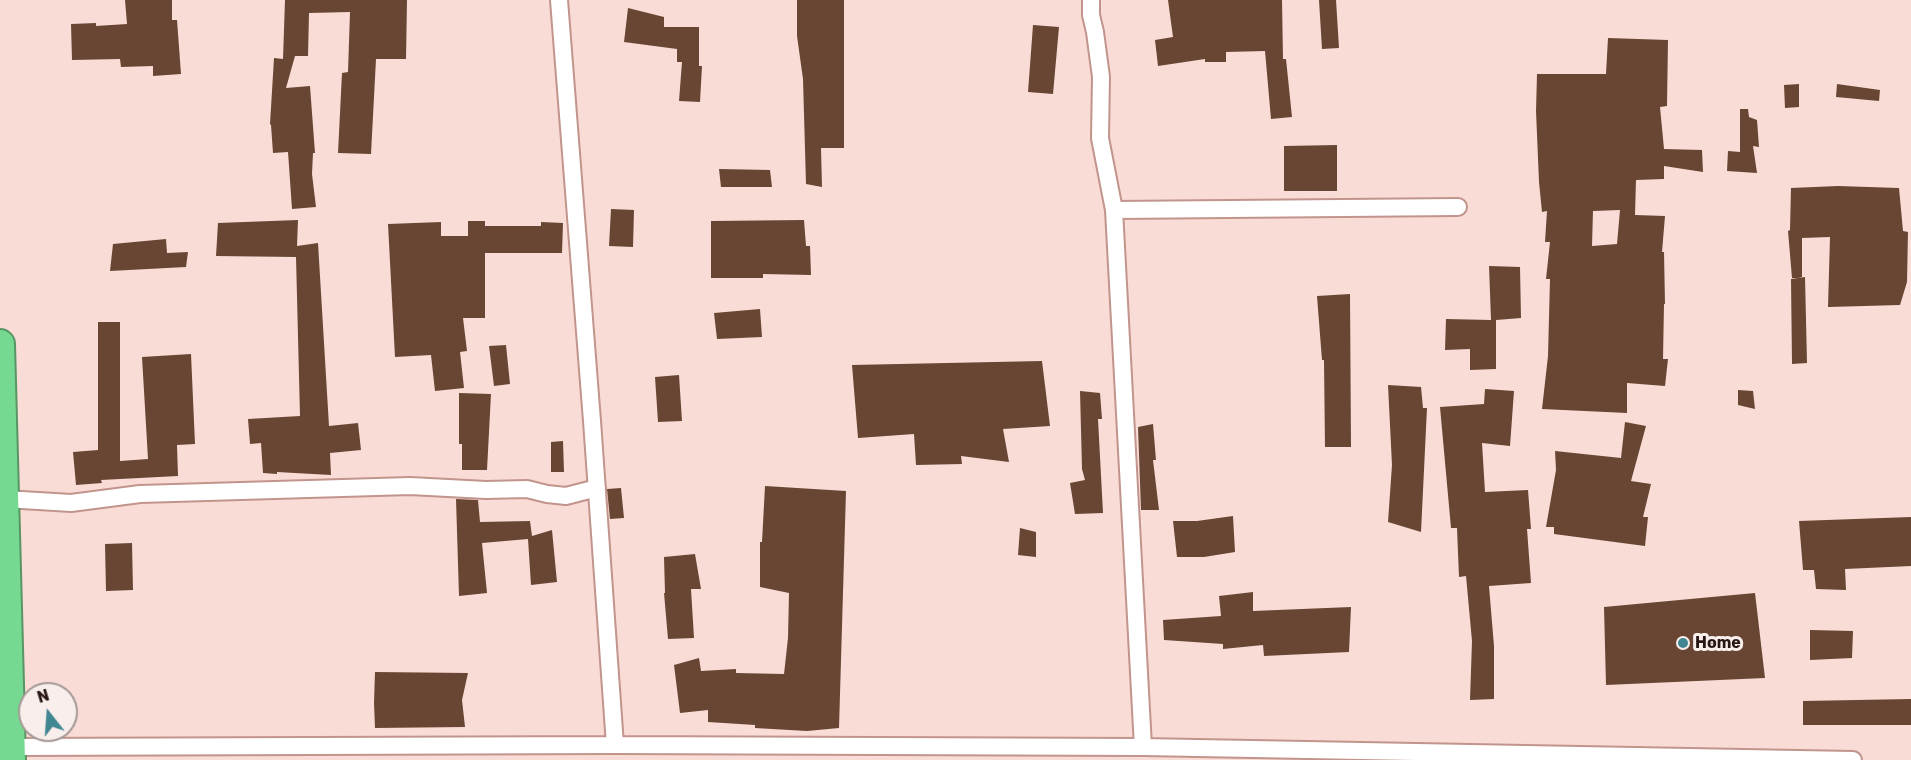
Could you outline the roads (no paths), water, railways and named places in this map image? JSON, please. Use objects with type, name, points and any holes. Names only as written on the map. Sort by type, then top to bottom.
[{"type":"highway","points":[[0,347],[5,499],[3,548],[5,717],[11,754]]},
{"type":"street","points":[[559,0],[615,745]]},
{"type":"street","points":[[1091,0],[1091,15],[1101,77],[1100,138],[1113,210],[1143,747]]},
{"type":"street","points":[[1113,210],[1458,207]]},
{"type":"street","points":[[5,499],[70,503],[140,494],[410,486],[527,489],[567,496],[597,488]]},
{"type":"street","points":[[11,754],[615,745],[1143,747],[1853,760]]},
{"type":"place","name":"Home","points":[[1683,643]]}]
